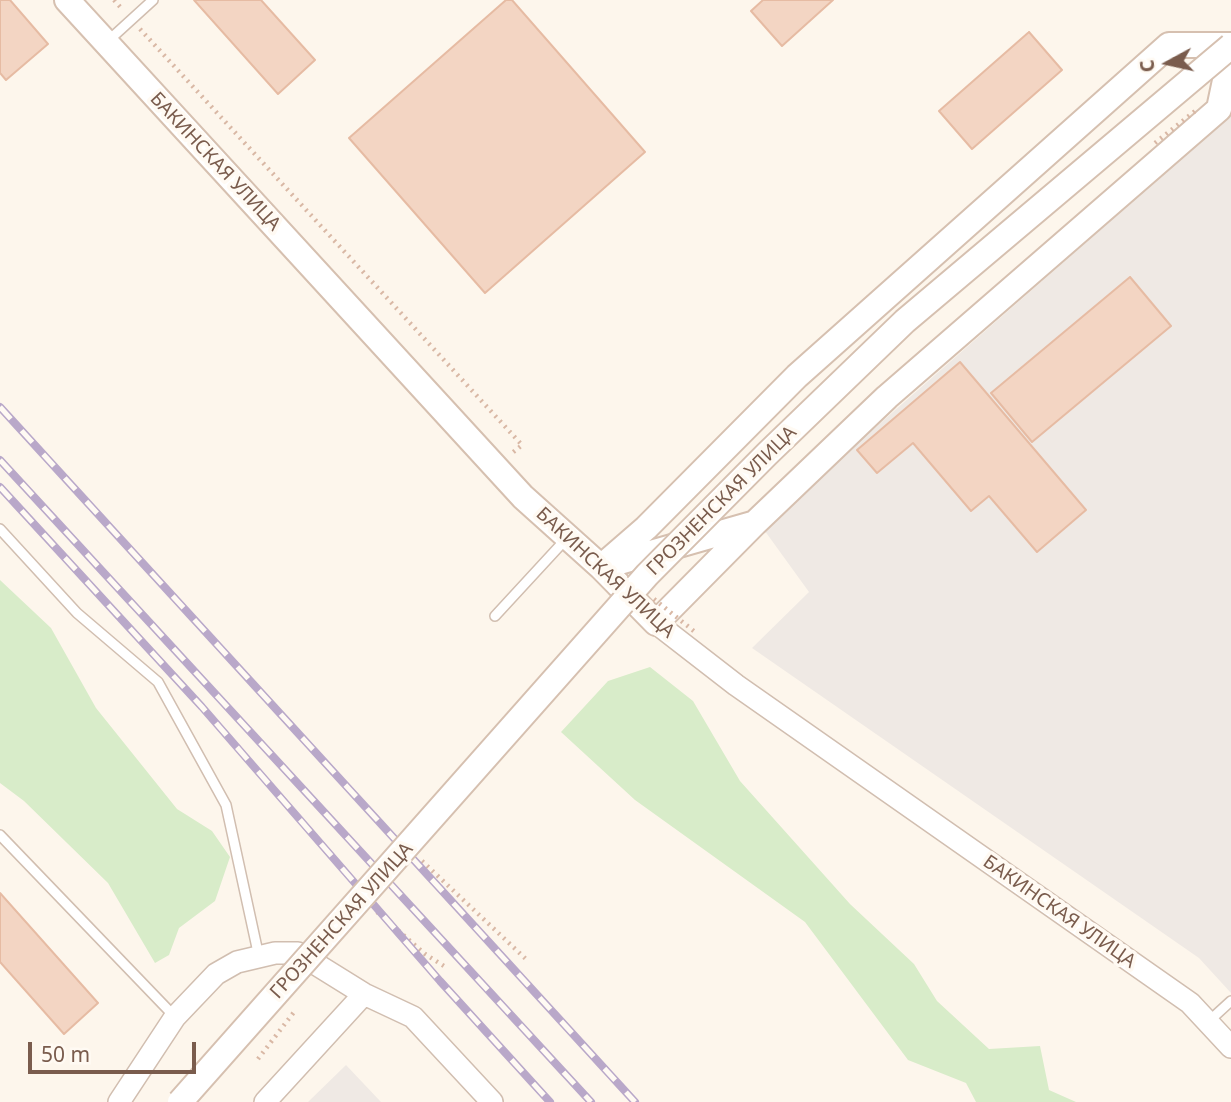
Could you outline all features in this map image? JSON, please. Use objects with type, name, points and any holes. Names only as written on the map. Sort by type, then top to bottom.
[{"type":"main road","name":"БАКИНСКАЯ УЛИЦА","points":[[67,0],[523,497],[601,567],[656,623]]},
{"type":"main road","points":[[601,567],[646,528],[797,376],[1169,45],[1231,46]]},
{"type":"main road","name":"ГРОЗНЕНСКАЯ УЛИЦА","points":[[180,1102],[647,575],[758,463],[905,321],[1231,46]]},
{"type":"main road","points":[[656,623],[755,523],[887,397],[1219,109],[1231,52]]},
{"type":"main road","points":[[601,567],[755,523]]},
{"type":"street","name":"БАКИНСКАЯ УЛИЦА","points":[[656,623],[736,685],[1190,1003],[1231,1047]]},
{"type":"street","points":[[119,1102],[176,1017],[216,974],[237,962],[298,953],[364,994],[414,1017],[492,1102]]},
{"type":"street","points":[[265,1102],[364,994]]},
{"type":"lane","points":[[105,44],[153,0]]},
{"type":"lane","points":[[0,529],[77,613],[158,682],[226,805],[259,957]]},
{"type":"lane","points":[[495,616],[567,537]]},
{"type":"lane","points":[[0,835],[176,1017]]},
{"type":"lane","points":[[1208,1022],[1231,1002]]},
{"type":"path","points":[[114,0],[522,445],[509,457]]},
{"type":"path","points":[[1154,144],[1195,111]]},
{"type":"path","points":[[660,587],[651,597],[695,632]]},
{"type":"path","points":[[418,858],[528,961]]},
{"type":"path","points":[[365,918],[374,909],[425,954],[444,966]]},
{"type":"shaded area","points":[[1231,115],[1231,993],[1199,958],[752,648],[809,592],[762,527]]},
{"type":"shaded area","points":[[346,1065],[381,1102],[308,1102]]},
{"type":"green space","points":[[0,580],[51,628],[96,708],[177,809],[212,831],[230,857],[215,901],[179,928],[169,955],[155,963],[108,883],[24,801],[0,783]]},
{"type":"green space","points":[[650,667],[693,701],[740,781],[850,904],[914,964],[937,1001],[989,1049],[1040,1046],[1049,1090],[1076,1102],[976,1102],[966,1083],[908,1060],[805,922],[635,800],[561,732],[608,681]]},
{"type":"building","points":[[0,0],[10,0],[48,44],[6,80],[0,73]]},
{"type":"building","points":[[194,0],[261,0],[315,60],[278,94]]},
{"type":"building","points":[[506,0],[512,0],[645,152],[485,293],[349,138]]},
{"type":"building","points":[[763,0],[833,0],[782,46],[751,11]]},
{"type":"building","points":[[1029,32],[1062,70],[972,149],[939,111]]},
{"type":"building","points":[[1130,277],[1171,326],[1032,442],[991,393]]},
{"type":"building","points":[[960,362],[1086,510],[1037,552],[989,496],[971,511],[913,443],[877,473],[857,450]]},
{"type":"building","points":[[0,893],[98,1003],[64,1034],[0,962]]},
{"type":"railway","points":[[0,407],[635,1102]]},
{"type":"railway","points":[[0,460],[591,1102]]},
{"type":"railway","points":[[0,487],[202,707],[440,981],[550,1102]]}]
